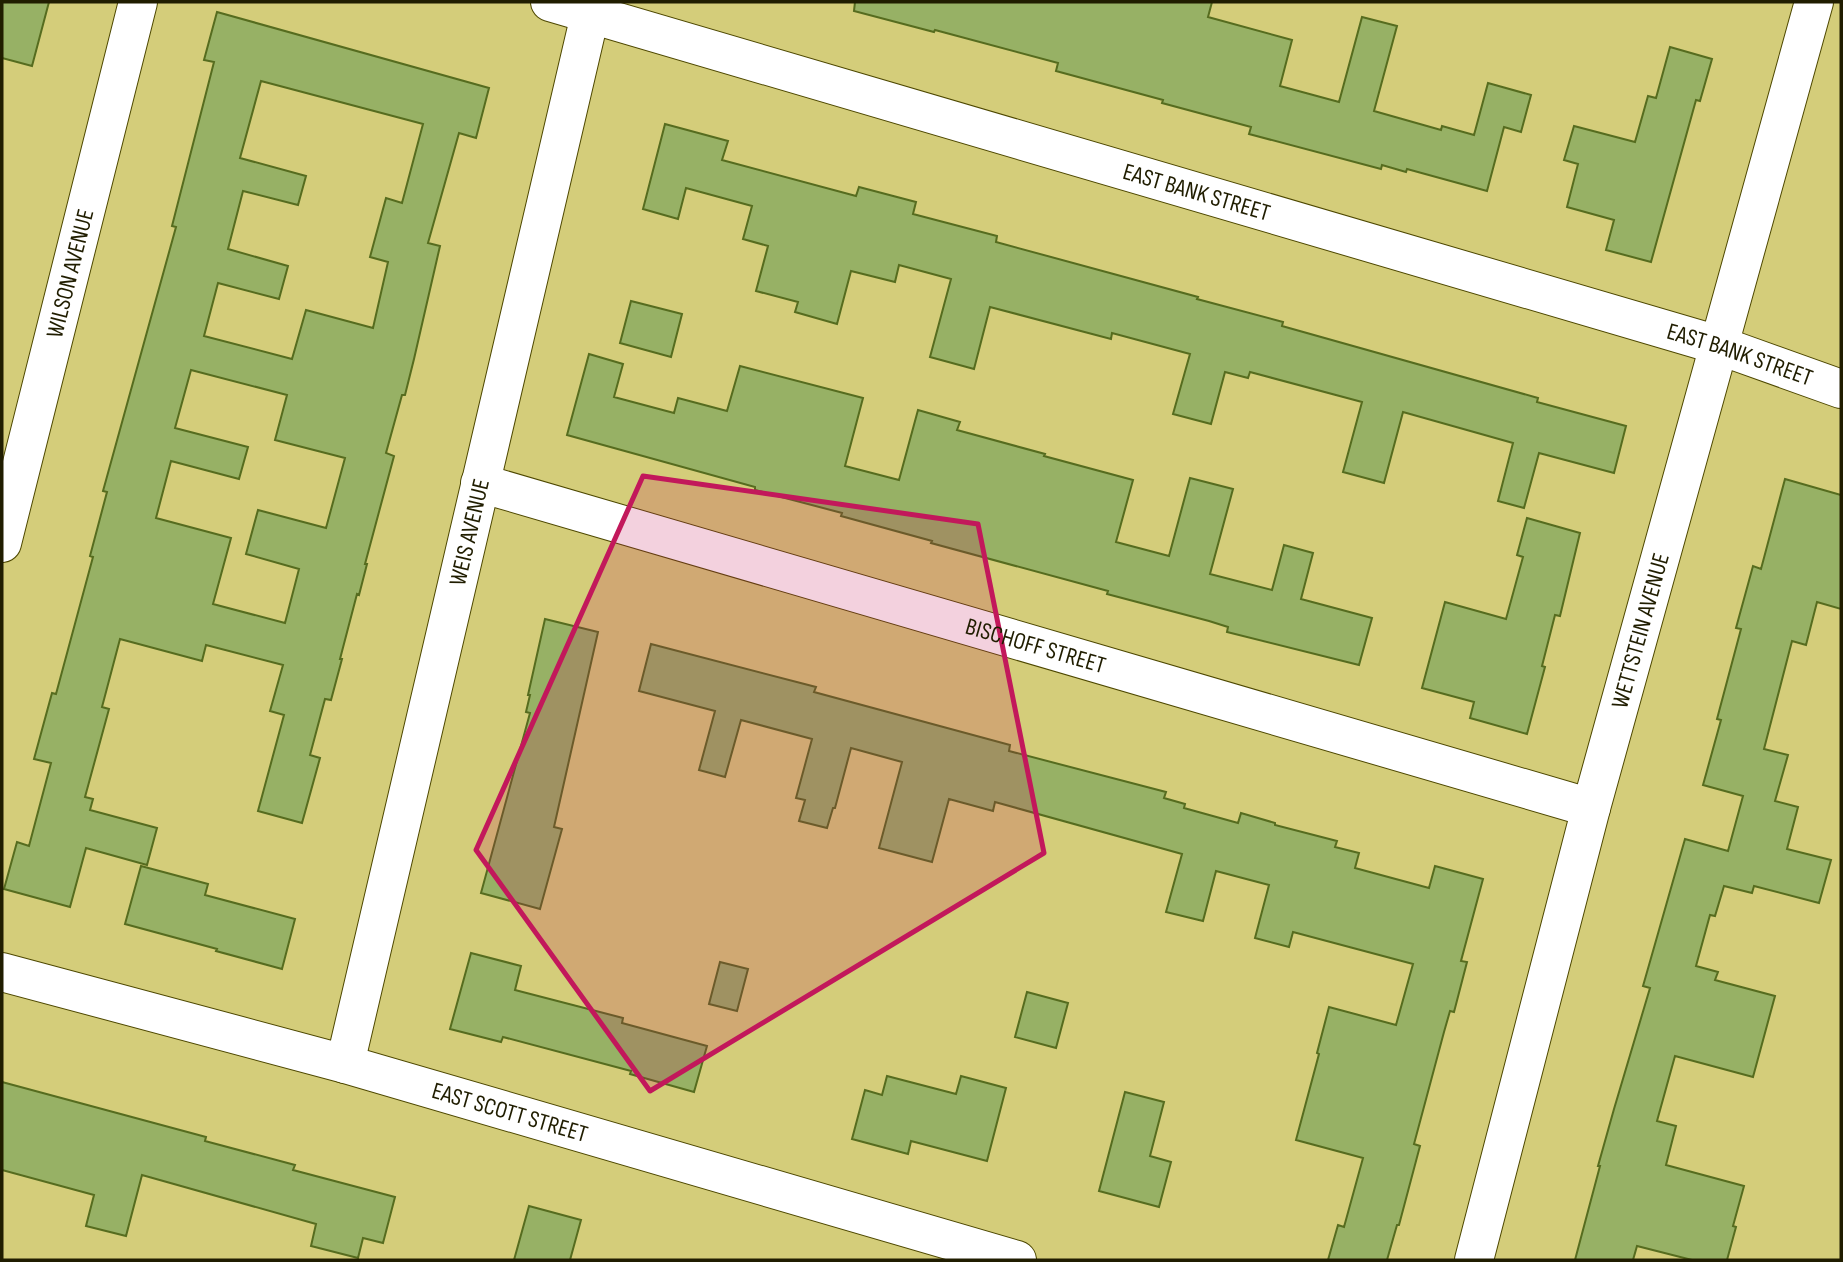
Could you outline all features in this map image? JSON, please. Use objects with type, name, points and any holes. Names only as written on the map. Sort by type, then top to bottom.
[{"type":"street","name":"WILSON AVENUE","points":[[2,543],[138,2]]},
{"type":"street","name":"EAST BANK STREET","points":[[550,2],[592,8],[1718,345],[1841,389]]},
{"type":"street","name":"WETTSTEIN AVENUE","points":[[1474,1260],[1591,808],[1814,2]]},
{"type":"street","name":"WEIS AVENUE","points":[[345,1064],[592,8]]},
{"type":"street","name":"BISCHOFF STREET","points":[[480,484],[1591,808]]},
{"type":"street","name":"EAST SCOTT STREET","points":[[2,972],[345,1064],[1017,1260]]},
{"type":"highlighted area","points":[[643,476],[978,524],[1044,853],[650,1091],[476,850]]},
{"type":"building","points":[[2,2],[49,2],[32,66],[2,58]]},
{"type":"building","points":[[855,2],[1212,2],[1208,17],[1292,40],[1280,86],[1339,102],[1362,17],[1397,26],[1374,111],[1441,130],[1442,126],[1474,135],[1488,83],[1531,95],[1521,132],[1504,127],[1487,191],[1407,169],[1406,172],[1382,165],[1381,169],[1249,134],[1251,127],[1056,71],[1058,63],[854,11]]},
{"type":"building","points":[[217,12],[489,88],[476,138],[459,133],[428,243],[440,246],[405,395],[402,395],[386,453],[394,456],[367,564],[331,700],[325,699],[310,755],[320,758],[302,823],[258,811],[284,715],[270,711],[283,665],[206,645],[202,661],[120,639],[102,707],[109,709],[85,797],[93,799],[90,810],[157,828],[147,865],[86,848],[70,907],[4,889],[17,842],[29,846],[51,763],[34,759],[52,693],[56,694],[93,557],[90,556],[107,492],[103,491],[176,227],[172,226],[214,62],[204,60]],"holes":[[[261,81],[423,124],[402,203],[386,198],[370,257],[388,262],[373,328],[306,310],[292,359],[204,336],[218,283],[279,299],[288,266],[228,249],[243,191],[298,205],[306,176],[240,158]],[[191,370],[287,395],[275,440],[345,458],[326,528],[258,510],[246,554],[299,569],[285,623],[213,604],[231,538],[156,518],[171,461],[239,479],[248,447],[175,428]]]},
{"type":"building","points":[[1670,47],[1712,59],[1700,101],[1696,100],[1651,262],[1606,250],[1614,220],[1567,207],[1578,164],[1564,160],[1574,126],[1635,142],[1648,96],[1656,98]]},
{"type":"building","points":[[665,124],[728,141],[722,160],[856,196],[859,187],[916,202],[913,214],[997,236],[996,242],[1198,297],[1197,299],[1283,322],[1282,326],[1538,398],[1537,402],[1626,426],[1614,473],[1539,453],[1524,508],[1498,501],[1513,443],[1403,412],[1384,483],[1343,472],[1362,402],[1250,372],[1248,378],[1225,372],[1211,424],[1173,414],[1190,354],[1112,333],[1111,339],[990,307],[974,369],[930,357],[951,279],[899,265],[895,282],[851,271],[837,324],[795,312],[798,302],[756,291],[768,246],[743,239],[752,206],[686,188],[678,219],[643,209]]},
{"type":"building","points":[[631,301],[682,314],[671,357],[620,343]]},
{"type":"building","points":[[589,354],[623,364],[614,397],[674,413],[678,398],[727,411],[740,366],[863,398],[845,466],[899,480],[918,410],[960,422],[957,430],[1133,480],[1116,542],[1169,556],[1190,478],[1233,489],[1210,574],[1272,590],[1284,545],[1313,553],[1301,599],[1372,618],[1359,665],[1227,632],[1228,627],[1209,621],[1107,594],[1108,591],[931,543],[932,541],[841,516],[842,513],[755,490],[755,487],[567,435]]},
{"type":"building","points":[[1785,479],[1841,495],[1841,609],[1817,602],[1806,645],[1792,641],[1764,749],[1788,755],[1775,801],[1798,807],[1787,849],[1831,860],[1819,903],[1754,886],[1752,893],[1724,886],[1715,916],[1710,915],[1696,966],[1718,972],[1715,980],[1775,996],[1753,1077],[1675,1056],[1657,1121],[1676,1126],[1666,1165],[1744,1186],[1733,1226],[1736,1227],[1727,1260],[1692,1260],[1637,1246],[1633,1260],[1575,1260],[1598,1166],[1650,988],[1643,986],[1685,839],[1728,851],[1743,796],[1703,785],[1721,720],[1717,719],[1741,629],[1736,628],[1753,566],[1761,569]]},
{"type":"building","points":[[1527,518],[1580,533],[1560,616],[1555,615],[1542,666],[1545,667],[1527,734],[1470,718],[1474,702],[1422,688],[1445,602],[1506,619],[1523,557],[1517,555]]},
{"type":"building","points":[[545,619],[598,632],[554,827],[562,829],[540,909],[481,893],[530,713],[526,712],[528,695]]},
{"type":"building","points":[[651,644],[816,687],[814,692],[1010,745],[1009,751],[1166,792],[1164,798],[1185,804],[1184,808],[1238,823],[1241,813],[1337,841],[1335,847],[1359,853],[1355,868],[1429,888],[1435,866],[1483,879],[1461,961],[1467,962],[1454,1012],[1450,1011],[1444,1032],[1414,1144],[1420,1146],[1387,1260],[1328,1260],[1338,1225],[1344,1227],[1363,1158],[1296,1140],[1329,1007],[1396,1025],[1413,964],[1293,932],[1289,947],[1255,938],[1269,885],[1216,871],[1203,921],[1166,912],[1182,854],[995,802],[993,811],[949,799],[932,862],[879,848],[902,762],[851,748],[827,828],[799,821],[805,800],[796,798],[812,739],[741,720],[725,777],[699,770],[715,711],[639,691]]},
{"type":"building","points":[[141,866],[208,884],[205,895],[295,919],[282,969],[125,924]]},
{"type":"building","points":[[471,953],[521,966],[515,990],[623,1018],[622,1023],[707,1046],[694,1092],[630,1074],[631,1071],[503,1037],[501,1042],[450,1029]]},
{"type":"building","points":[[720,962],[748,969],[737,1011],[709,1004]]},
{"type":"building","points":[[1027,992],[1068,1003],[1056,1048],[1015,1037]]},
{"type":"building","points":[[887,1076],[956,1094],[961,1076],[1006,1088],[987,1161],[911,1141],[908,1154],[852,1139],[865,1090],[882,1095]]},
{"type":"building","points":[[2,1082],[206,1137],[205,1141],[295,1165],[293,1170],[395,1197],[383,1243],[363,1238],[358,1258],[311,1246],[316,1224],[142,1175],[126,1236],[86,1226],[94,1195],[2,1170]]},
{"type":"building","points":[[1125,1092],[1164,1102],[1150,1156],[1171,1162],[1159,1207],[1099,1191]]},
{"type":"building","points":[[529,1206],[581,1220],[570,1260],[514,1260]]}]
